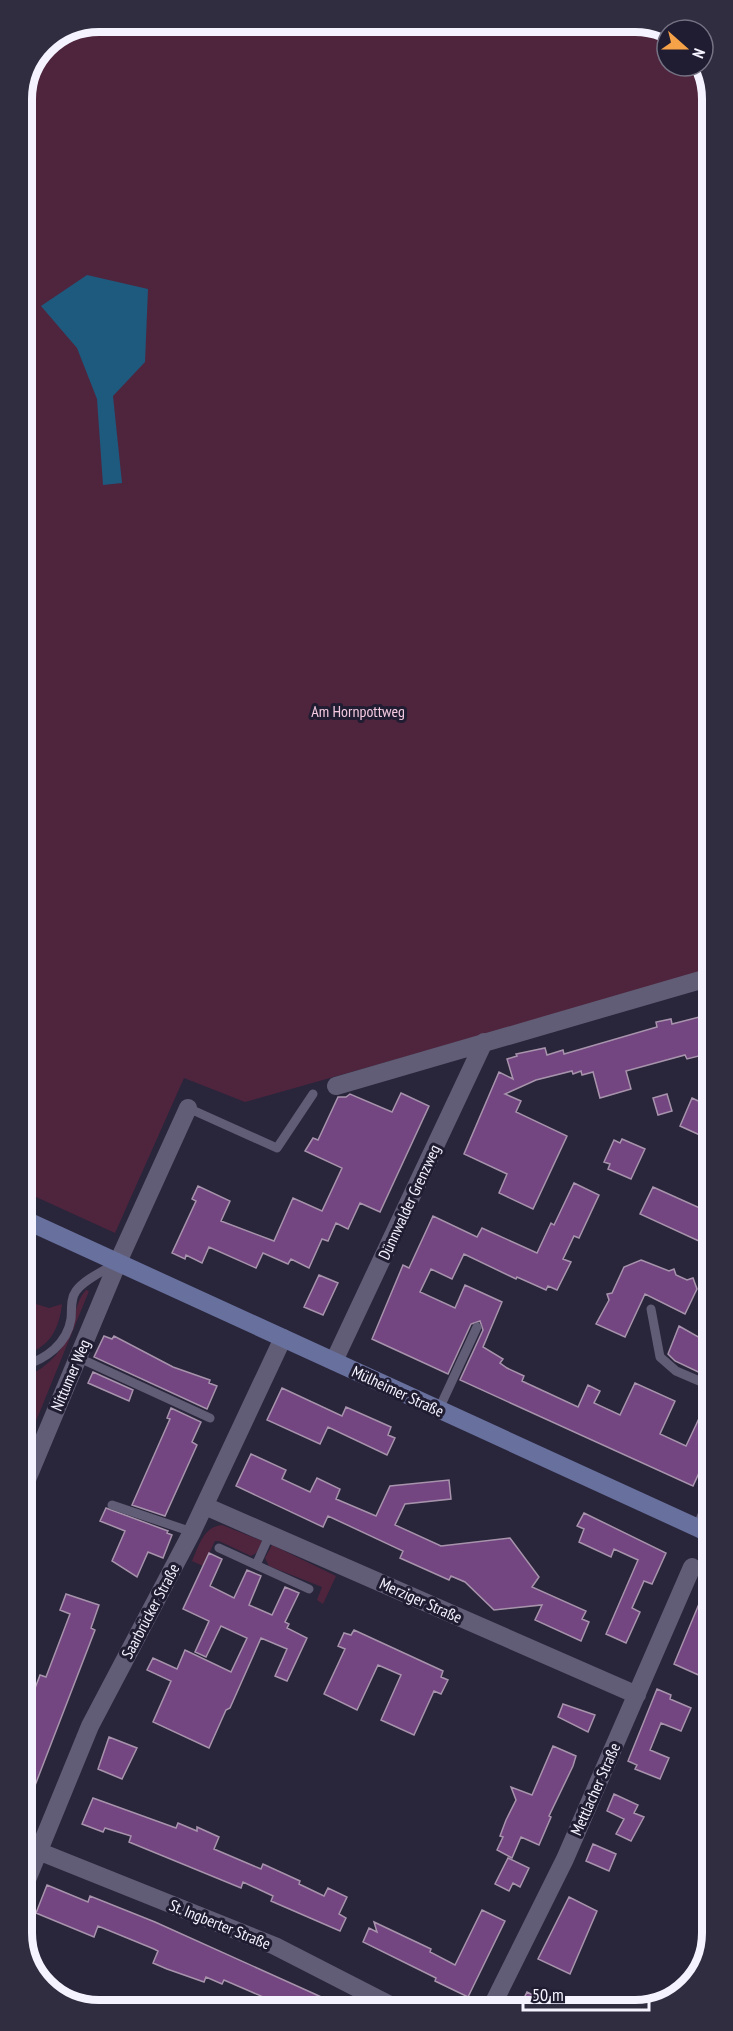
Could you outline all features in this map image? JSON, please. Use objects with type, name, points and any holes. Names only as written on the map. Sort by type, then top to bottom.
[{"type":"main road","name":"Mülheimer Straße","points":[[32,1226],[118,1262],[702,1530]]},
{"type":"street","points":[[336,1086],[702,980]]},
{"type":"street","name":"Dünnwalder Grenzweg","points":[[334,1361],[484,1042]]},
{"type":"street","points":[[118,1262],[188,1108]]},
{"type":"street","name":"Nittumer Weg","points":[[32,1467],[118,1262]]},
{"type":"street","name":"Saarbrücker Straße","points":[[32,1866],[90,1726],[205,1506],[283,1338]]},
{"type":"street","name":"Merziger Straße","points":[[205,1506],[637,1695]]},
{"type":"street","name":"Mettlacher Straße","points":[[495,2000],[565,1859],[692,1567]]},
{"type":"street","name":"St. Ingberter Straße","points":[[38,1851],[275,1946],[379,2000]]},
{"type":"lane","points":[[188,1108],[277,1148],[313,1094]]},
{"type":"lane","points":[[32,1364],[52,1353],[64,1338],[71,1321],[72,1301],[76,1291],[118,1262]]},
{"type":"lane","points":[[651,1309],[660,1357],[676,1371],[702,1382]]},
{"type":"lane","points":[[439,1409],[477,1327]]},
{"type":"lane","points":[[77,1358],[210,1418]]},
{"type":"lane","points":[[112,1505],[192,1532]]},
{"type":"lane","points":[[256,1565],[270,1534]]},
{"type":"lane","points":[[219,1548],[309,1589]]},
{"type":"green space","name":"Am Hornpottweg","points":[[98,32],[639,32],[655,35],[655,78],[698,78],[702,98],[702,973],[245,1102],[184,1078],[115,1233],[32,1195],[32,94],[38,69],[51,51],[61,43],[85,33]]},
{"type":"green space","points":[[86,1290],[89,1291],[32,1431],[32,1374],[49,1363],[61,1348],[70,1331]]},
{"type":"green space","points":[[32,1303],[49,1308],[62,1304],[55,1330],[40,1348],[32,1352]]},
{"type":"green space","points":[[222,1525],[262,1541],[258,1552],[251,1556],[215,1541],[203,1566],[192,1561],[206,1533]]},
{"type":"green space","points":[[272,1545],[336,1576],[323,1604],[317,1600],[322,1587],[269,1566],[265,1558]]},
{"type":"water","points":[[87,275],[148,289],[145,362],[113,396],[122,483],[103,485],[97,399],[77,348],[41,306]]},
{"type":"building","points":[[702,1016],[702,1055],[687,1059],[685,1055],[626,1071],[631,1089],[600,1098],[593,1072],[582,1075],[581,1071],[573,1074],[572,1071],[536,1080],[505,1094],[521,1101],[516,1112],[567,1136],[533,1209],[499,1193],[507,1174],[464,1154],[499,1072],[513,1079],[507,1059],[517,1056],[516,1054],[545,1048],[547,1055],[563,1050],[564,1054],[657,1027],[656,1022],[671,1019],[672,1024]]},
{"type":"building","points":[[401,1093],[429,1106],[380,1212],[360,1203],[348,1229],[336,1223],[328,1241],[322,1239],[309,1268],[291,1259],[288,1264],[263,1253],[256,1268],[209,1247],[202,1263],[186,1255],[185,1259],[172,1253],[196,1201],[192,1199],[198,1186],[230,1201],[221,1221],[274,1241],[293,1198],[322,1211],[342,1168],[305,1151],[313,1138],[318,1140],[338,1097],[346,1097],[350,1094],[392,1112]]},
{"type":"building","points":[[667,1094],[672,1111],[658,1115],[653,1098]]},
{"type":"building","points":[[692,1098],[702,1103],[702,1136],[680,1126]]},
{"type":"building","points":[[622,1139],[645,1149],[631,1179],[608,1169],[610,1164],[604,1162],[614,1140],[620,1143]]},
{"type":"building","points":[[574,1183],[599,1195],[579,1238],[574,1236],[563,1259],[571,1262],[557,1290],[548,1286],[546,1290],[517,1277],[516,1279],[464,1254],[452,1279],[431,1269],[420,1292],[455,1308],[465,1285],[502,1302],[483,1347],[503,1359],[500,1363],[507,1368],[524,1376],[522,1381],[578,1407],[588,1385],[600,1391],[594,1403],[620,1415],[635,1383],[675,1401],[660,1434],[686,1446],[702,1412],[702,1474],[699,1473],[693,1486],[460,1380],[483,1330],[480,1321],[471,1324],[448,1374],[372,1339],[403,1265],[409,1268],[433,1216],[477,1237],[482,1228],[537,1253],[551,1223],[554,1225]]},
{"type":"building","points":[[653,1187],[702,1209],[702,1240],[701,1242],[640,1214]]},
{"type":"building","points":[[641,1260],[669,1271],[674,1269],[676,1275],[687,1280],[693,1278],[697,1289],[685,1314],[645,1294],[625,1337],[596,1324],[609,1300],[607,1294],[612,1293],[624,1267]]},
{"type":"building","points":[[319,1275],[338,1283],[323,1315],[304,1307]]},
{"type":"building","points":[[679,1326],[702,1337],[702,1374],[675,1361],[668,1354]]},
{"type":"building","points":[[104,1336],[112,1339],[114,1336],[173,1367],[210,1380],[209,1383],[217,1386],[207,1409],[94,1357]]},
{"type":"building","points":[[93,1372],[133,1390],[129,1401],[88,1383]]},
{"type":"building","points":[[282,1388],[342,1416],[346,1407],[391,1427],[388,1435],[395,1438],[387,1455],[328,1427],[320,1444],[267,1420]]},
{"type":"building","points":[[171,1408],[201,1422],[192,1442],[197,1445],[165,1516],[132,1505],[170,1419],[167,1418]]},
{"type":"building","points":[[251,1454],[286,1470],[282,1479],[310,1492],[317,1478],[340,1489],[336,1499],[376,1516],[390,1486],[449,1480],[451,1499],[405,1504],[395,1525],[441,1546],[510,1538],[539,1577],[532,1587],[586,1611],[582,1619],[589,1622],[581,1641],[535,1620],[542,1605],[494,1610],[465,1582],[451,1576],[449,1580],[400,1558],[403,1551],[328,1516],[323,1527],[236,1486]]},
{"type":"building","points":[[106,1508],[168,1531],[167,1533],[172,1535],[163,1558],[148,1552],[137,1577],[112,1561],[125,1531],[100,1521]]},
{"type":"building","points":[[584,1513],[666,1553],[652,1584],[644,1581],[632,1608],[640,1612],[626,1643],[606,1634],[638,1560],[614,1549],[611,1557],[579,1542],[584,1529],[577,1526]]},
{"type":"building","points":[[209,1553],[222,1559],[210,1586],[234,1598],[247,1570],[261,1576],[249,1605],[272,1615],[285,1587],[299,1593],[285,1622],[289,1624],[287,1628],[307,1638],[287,1681],[275,1676],[287,1649],[261,1638],[230,1708],[226,1710],[209,1748],[153,1722],[171,1681],[147,1670],[153,1658],[177,1669],[185,1650],[231,1672],[247,1638],[221,1626],[206,1657],[195,1652],[209,1621],[183,1609]]},
{"type":"building","points":[[66,1594],[99,1605],[91,1628],[95,1630],[32,1793],[32,1696],[40,1675],[46,1677],[70,1614],[60,1610]]},
{"type":"building","points":[[702,1597],[702,1677],[674,1664]]},
{"type":"building","points":[[354,1630],[443,1671],[441,1677],[448,1680],[441,1694],[434,1691],[414,1735],[381,1720],[401,1675],[378,1665],[357,1710],[324,1694],[345,1649],[338,1646],[344,1633],[351,1635]]},
{"type":"building","points":[[657,1689],[671,1695],[670,1699],[691,1708],[681,1731],[661,1723],[650,1750],[669,1758],[660,1779],[635,1769],[637,1765],[628,1761]]},
{"type":"building","points":[[563,1704],[595,1715],[588,1732],[558,1717]]},
{"type":"building","points":[[109,1737],[137,1748],[122,1779],[98,1769]]},
{"type":"building","points":[[553,1746],[576,1756],[573,1766],[549,1816],[551,1817],[539,1845],[521,1837],[512,1858],[497,1850],[503,1837],[500,1836],[506,1820],[516,1800],[511,1787],[532,1795]]},
{"type":"building","points":[[614,1794],[638,1805],[634,1813],[644,1817],[631,1841],[616,1834],[624,1819],[607,1811]]},
{"type":"building","points":[[93,1798],[176,1828],[178,1823],[197,1831],[197,1827],[219,1837],[214,1849],[261,1869],[263,1864],[300,1881],[299,1884],[324,1896],[328,1888],[347,1897],[339,1914],[346,1918],[340,1931],[271,1901],[273,1896],[243,1882],[241,1888],[129,1842],[131,1836],[105,1828],[103,1832],[82,1824]]},
{"type":"building","points":[[593,1844],[616,1854],[609,1871],[586,1861]]},
{"type":"building","points":[[508,1858],[529,1868],[520,1887],[513,1883],[509,1891],[495,1884]]},
{"type":"building","points":[[47,1885],[88,1902],[90,1896],[155,1922],[327,1999],[269,1999],[224,1980],[222,1984],[206,1977],[204,1982],[153,1963],[158,1951],[98,1926],[94,1937],[36,1913]]},
{"type":"building","points":[[569,1897],[597,1911],[570,1974],[538,1959]]},
{"type":"building","points":[[482,1910],[505,1921],[468,1997],[435,1981],[436,1978],[363,1942],[369,1928],[377,1932],[374,1922],[431,1949],[430,1952],[455,1965]]},
{"type":"building","points":[[527,1992],[542,2000],[523,2000]]}]
